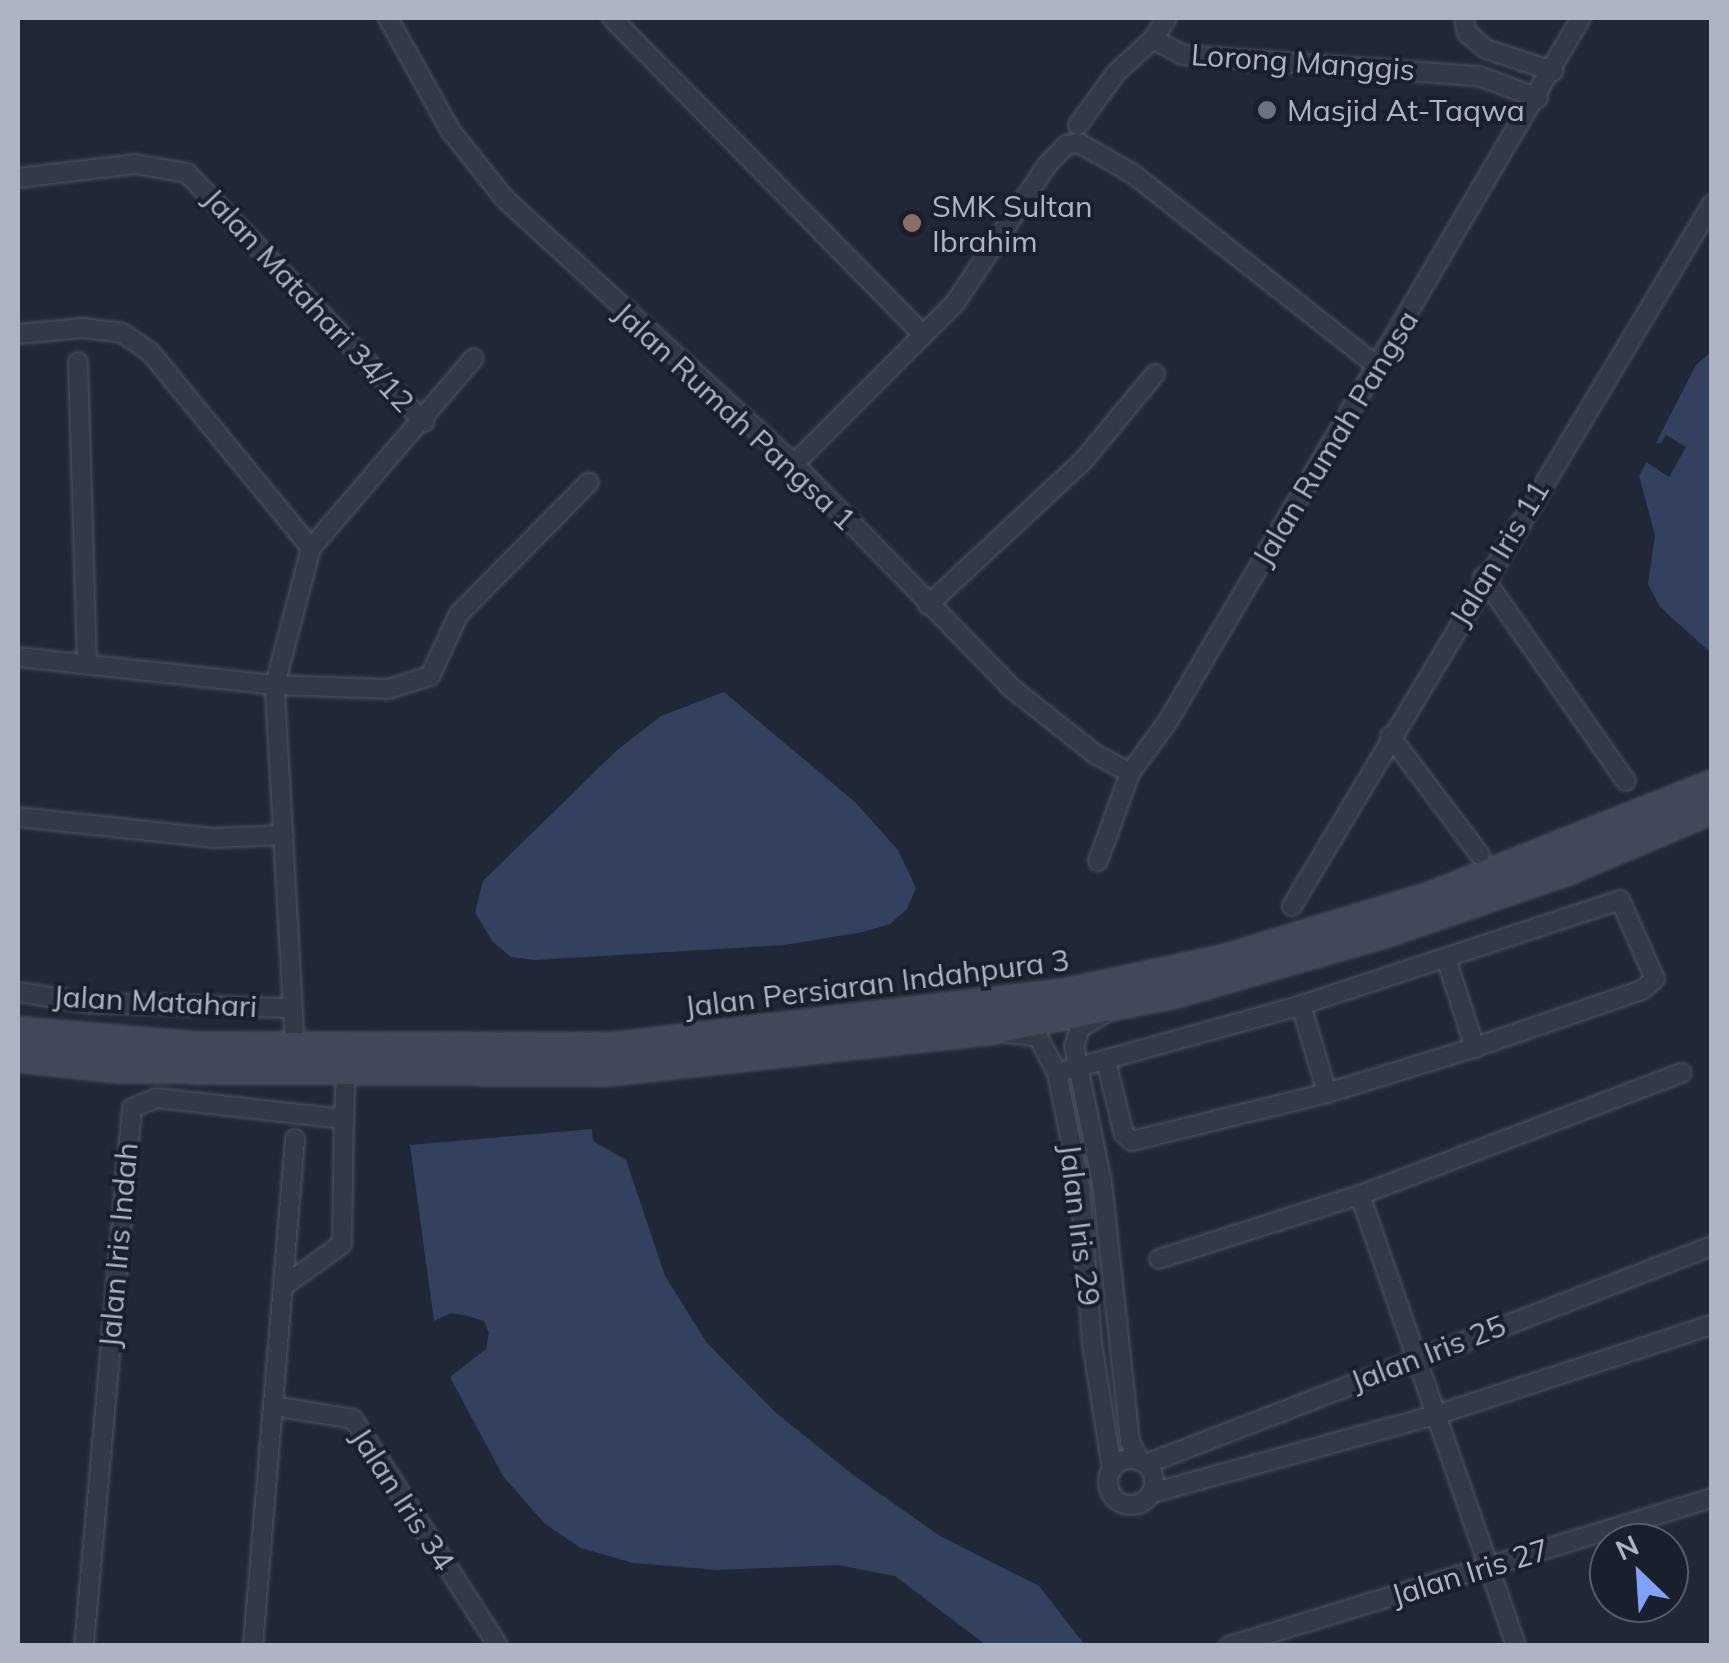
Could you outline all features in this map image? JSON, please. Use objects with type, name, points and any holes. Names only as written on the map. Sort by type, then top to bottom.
[{"type":"main road","name":"Jalan Persiaran Indahpura 3","points":[[18,1032],[121,1044],[610,1048],[1064,994],[1223,960],[1433,896],[1712,785]]},
{"type":"main road","name":"Jalan Persiaran Indahpura 3","points":[[18,1058],[120,1068],[608,1071],[988,1030],[1117,1006],[1440,916],[1712,809]]},
{"type":"street","name":"Jalan Rumah Pangsa 1","points":[[388,18],[431,100],[482,174],[794,464],[928,605],[1050,720],[1130,773]]},
{"type":"street","points":[[612,18],[924,334]]},
{"type":"street","name":"Lorong Manggis","points":[[1168,18],[1153,39],[1183,55],[1480,76],[1538,98]]},
{"type":"street","points":[[1464,18],[1467,33],[1486,49],[1553,71]]},
{"type":"street","name":"Jalan Rumah Pangsa","points":[[1098,861],[1130,773],[1168,721],[1582,18]]},
{"type":"street","points":[[1078,125],[1116,73],[1153,39]]},
{"type":"street","points":[[794,464],[956,303],[1047,165],[1066,145],[1079,142],[1133,174],[1376,366]]},
{"type":"street","name":"Jalan Matahari 34/12","points":[[18,178],[134,164],[187,172],[424,422]]},
{"type":"street","name":"Jalan Iris 11","points":[[1292,906],[1484,577],[1712,204]]},
{"type":"street","points":[[18,334],[84,328],[122,333],[150,352],[311,548]]},
{"type":"street","points":[[295,1048],[276,685],[311,548],[424,422],[474,358]]},
{"type":"street","points":[[78,362],[87,665]]},
{"type":"street","points":[[928,605],[1083,461],[1155,374]]},
{"type":"street","points":[[18,657],[276,685],[388,689],[430,676],[460,614],[589,482]]},
{"type":"street","points":[[1484,577],[1626,781]]},
{"type":"street","points":[[1390,736],[1480,855]]},
{"type":"street","points":[[18,817],[195,836],[284,835]]},
{"type":"street","points":[[1056,1073],[1300,1006],[1620,900],[1655,979],[1642,990],[1327,1094],[1132,1141],[1124,1134],[1106,1061]]},
{"type":"street","points":[[1446,958],[1475,1048]]},
{"type":"street","name":"Jalan Matahari","points":[[18,992],[89,1003],[292,1008]]},
{"type":"street","name":"Jalan Iris 29","points":[[1117,1006],[1080,1028],[1074,1037],[1102,1182],[1130,1442],[1142,1462]]},
{"type":"street","points":[[1300,1006],[1327,1094]]},
{"type":"street","name":"Jalan Iris 29","points":[[988,1030],[1038,1037],[1056,1073],[1080,1187],[1092,1343],[1112,1469]]},
{"type":"street","points":[[286,1286],[342,1244],[346,1072]]},
{"type":"street","points":[[1159,1259],[1360,1195],[1682,1073]]},
{"type":"street","name":"Jalan Iris Indah","points":[[84,1646],[132,1108],[157,1098],[344,1119]]},
{"type":"street","points":[[252,1646],[286,1286],[295,1140]]},
{"type":"street","points":[[1360,1195],[1516,1646]]},
{"type":"street","name":"Jalan Iris 25","points":[[1142,1462],[1220,1436],[1416,1357],[1712,1246]]},
{"type":"street","name":"Jalan Iris 25","points":[[1152,1493],[1436,1414],[1712,1325]]},
{"type":"street","name":"Jalan Iris 34","points":[[274,1406],[353,1419],[498,1646]]},
{"type":"street","points":[[1220,1436],[1230,1470]]},
{"type":"street","points":[[1142,1462],[1154,1475],[1152,1493],[1140,1504],[1118,1502],[1108,1483],[1112,1469],[1142,1462]]},
{"type":"street","name":"Jalan Iris 27","points":[[1229,1646],[1712,1498]]},
{"type":"water","points":[[1711,352],[1711,653],[1660,607],[1648,584],[1655,535],[1639,476],[1696,365]]},
{"type":"water","points":[[724,692],[856,803],[898,850],[916,888],[907,909],[890,924],[863,932],[784,945],[535,960],[511,957],[493,942],[475,913],[483,881],[616,751],[661,716]]},
{"type":"water","points":[[592,1129],[593,1141],[626,1160],[665,1276],[707,1343],[775,1412],[852,1474],[940,1536],[1039,1586],[1085,1645],[986,1645],[895,1576],[838,1565],[718,1570],[633,1563],[581,1548],[545,1524],[503,1476],[450,1377],[486,1349],[489,1333],[484,1321],[468,1316],[451,1313],[434,1321],[410,1145]]},
{"type":"pier","points":[[1666,435],[1686,447],[1669,477],[1643,460],[1645,444],[1661,443]]},
{"type":"place","name":"Masjid At-Taqwa","points":[[1267,110]]},
{"type":"place","name":"SMK Sultan Ibrahim","points":[[912,223]]}]
